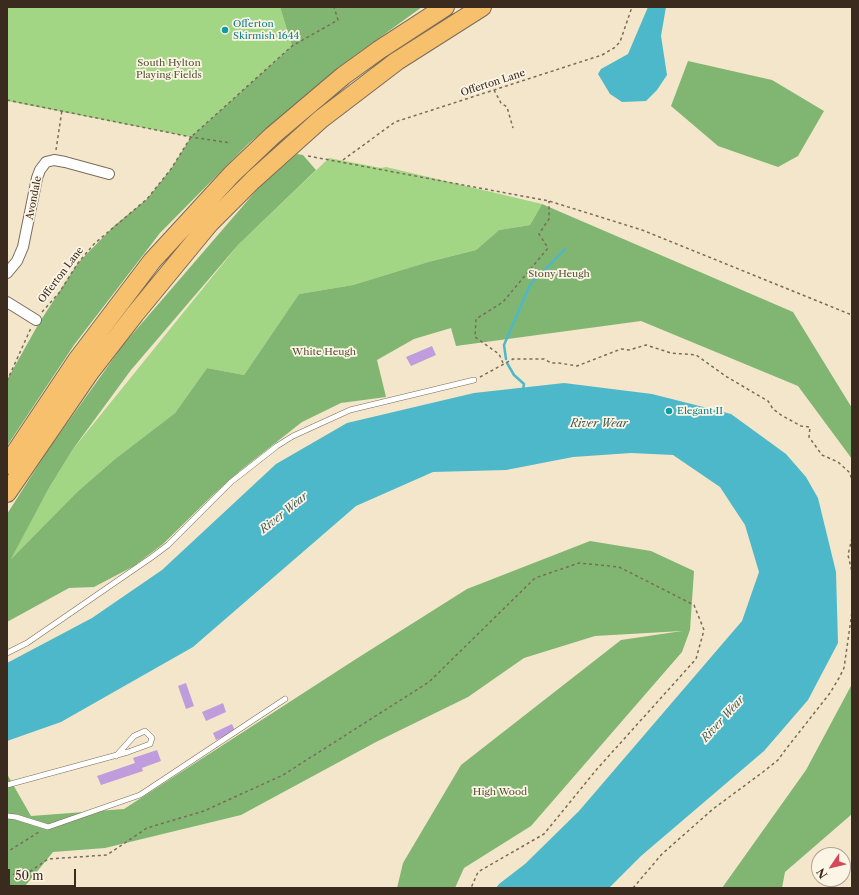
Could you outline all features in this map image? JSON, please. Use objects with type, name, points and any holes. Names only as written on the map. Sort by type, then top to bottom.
[{"type":"highway","points":[[7,464],[77,360],[152,261],[232,174],[272,136],[343,76],[392,41],[445,7]]},
{"type":"highway","points":[[7,494],[90,372],[135,314],[204,230],[247,185],[274,159],[321,119],[397,61],[482,7]]},
{"type":"street","points":[[54,160],[109,174]]},
{"type":"street","name":"Avondale","points":[[7,273],[17,261],[23,247],[40,170],[46,162],[54,160]]},
{"type":"street","points":[[7,302],[36,320]]},
{"type":"lane","points":[[7,654],[27,643],[168,545],[231,482],[263,456],[293,436],[357,408],[474,380]]},
{"type":"lane","points":[[7,816],[16,817],[48,827],[140,795],[285,700]]},
{"type":"lane","points":[[7,785],[116,756],[150,744],[152,738],[145,731],[134,736],[116,756]]},
{"type":"path","name":"Offerton Lane","points":[[7,381],[36,320],[59,293],[78,264],[94,244],[147,199],[171,169],[191,137],[292,46],[338,20],[334,7]]},
{"type":"path","name":"Offerton Lane","points":[[342,161],[395,122],[602,55],[614,48],[624,34],[632,7]]},
{"type":"path","points":[[494,90],[501,103],[507,107],[513,128]]},
{"type":"path","points":[[7,100],[191,137],[231,143]]},
{"type":"path","points":[[54,160],[62,110]]},
{"type":"path","points":[[308,156],[381,168],[549,200],[642,230],[852,315]]},
{"type":"path","points":[[503,363],[499,354],[475,337],[476,319],[503,302],[548,248],[539,234],[549,219],[549,200]]},
{"type":"path","points":[[474,380],[487,374],[503,363],[513,359],[544,359],[552,363],[577,366],[621,349],[629,350],[646,345],[671,353],[696,355],[728,377],[768,401],[781,415],[801,426],[810,427],[809,437],[822,455],[838,462],[849,472],[852,479]]},
{"type":"path","points":[[852,538],[848,555],[852,572]]},
{"type":"path","points":[[7,874],[24,875],[48,859],[107,855],[147,828],[204,811],[283,776],[429,682],[536,578],[579,563],[619,567],[694,605],[704,630],[696,659],[597,769],[544,834],[478,872],[471,888]]},
{"type":"path","points":[[632,888],[662,854],[713,809],[778,760],[830,693],[839,678],[844,668],[852,612]]},
{"type":"path","points":[[7,854],[7,852],[48,827]]},
{"type":"green space","name":"South Hylton Playing Fields","points":[[7,7],[280,7],[292,46],[191,137],[7,101]]},
{"type":"green space","points":[[280,7],[422,7],[335,70],[247,145],[160,233],[74,345],[7,446],[7,380],[39,323],[78,263],[114,226],[147,199],[171,169],[191,137],[292,46]]},
{"type":"green space","points":[[688,61],[772,80],[824,111],[798,156],[778,167],[718,146],[671,106]]},
{"type":"green space","name":"White Heugh","points":[[297,154],[303,155],[316,170],[238,245],[131,370],[73,449],[49,488],[11,559],[77,492],[115,459],[175,413],[207,368],[244,375],[299,294],[353,285],[428,262],[476,250],[499,230],[530,225],[542,204],[793,312],[852,408],[852,459],[798,386],[641,321],[456,346],[451,328],[414,339],[377,360],[386,397],[341,403],[302,422],[241,470],[163,544],[134,566],[94,587],[69,588],[7,622],[7,514],[48,450],[123,345],[261,185]]},
{"type":"green space","points":[[329,158],[381,168],[386,167],[542,204],[530,225],[499,230],[476,250],[428,262],[353,285],[299,294],[244,375],[207,368],[175,413],[115,459],[77,492],[10,560],[49,488],[73,449],[238,245]]},
{"type":"green space","name":"High Wood","points":[[590,541],[651,551],[694,571],[690,630],[682,652],[531,826],[464,868],[455,888],[397,888],[403,863],[461,765],[621,640],[682,631],[595,636],[524,658],[468,697],[376,742],[241,815],[105,848],[53,852],[26,885],[26,888],[7,888],[7,774],[31,816],[124,809],[467,589]]},
{"type":"green space","points":[[852,684],[852,814],[814,847],[811,847],[811,849],[785,872],[782,888],[722,888],[806,770]]},
{"type":"water","points":[[648,7],[666,7],[661,36],[667,75],[657,90],[646,101],[622,102],[610,94],[598,74],[601,69],[628,54]]},
{"type":"water","name":"River Wear","points":[[564,383],[652,394],[731,414],[786,454],[806,477],[818,498],[836,572],[838,643],[808,700],[764,751],[641,856],[609,888],[496,888],[525,864],[579,811],[742,621],[759,572],[745,525],[720,487],[673,455],[631,453],[573,457],[506,470],[433,472],[356,506],[193,647],[61,722],[7,741],[7,663],[92,618],[162,570],[276,464],[347,423],[474,393]]},
{"type":"building","points":[[432,346],[436,355],[411,366],[406,357]]},
{"type":"building","points":[[186,683],[194,706],[186,709],[178,686]]},
{"type":"building","points":[[223,703],[226,712],[206,721],[202,712]]},
{"type":"building","points":[[232,724],[235,731],[216,740],[213,733]]},
{"type":"building","points":[[157,750],[161,761],[142,768],[143,771],[101,785],[97,776],[135,763],[133,758]]},
{"type":"waterway","points":[[506,359],[504,345],[530,285],[565,249]]},
{"type":"waterway","points":[[507,363],[514,375],[524,384],[523,390]]},
{"type":"place","name":"Offerton Skirmish 1644","points":[[225,30]]},
{"type":"place","name":"Elegant II","points":[[669,411]]},
{"type":"park label","name":"Stony Heugh","points":[[559,274]]}]
